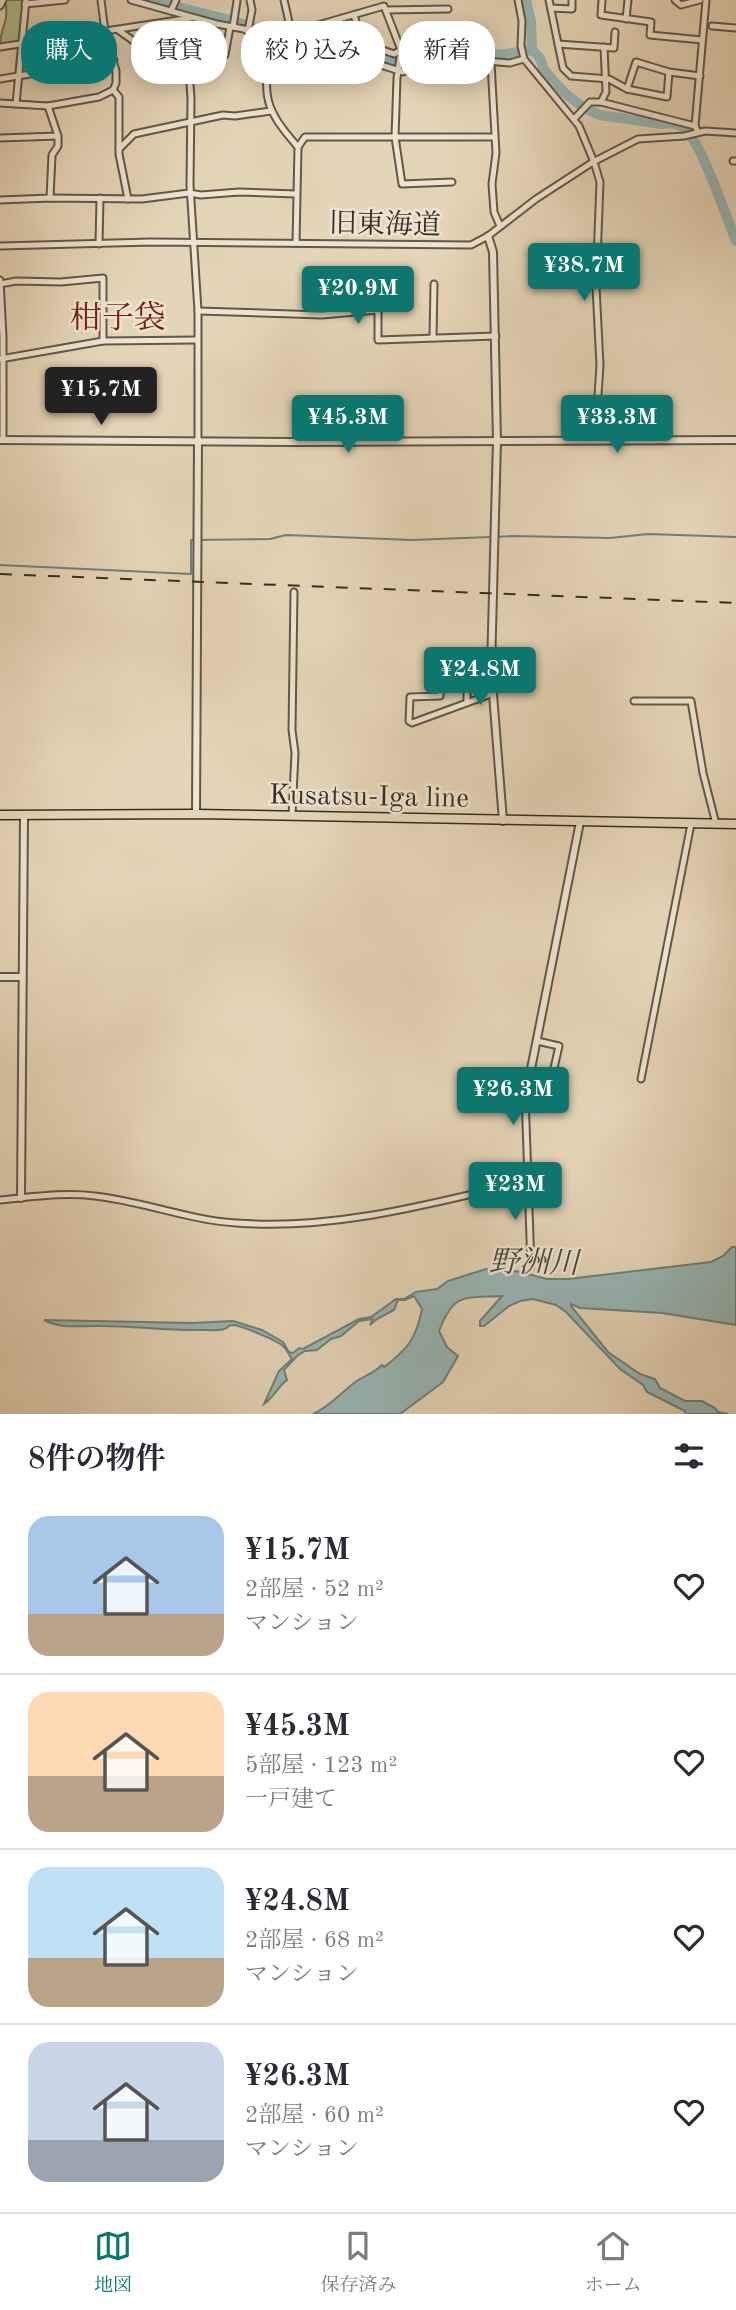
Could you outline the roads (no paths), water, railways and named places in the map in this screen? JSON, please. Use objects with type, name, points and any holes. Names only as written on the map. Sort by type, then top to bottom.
[{"type":"main road","name":"Kusatsu-Iga line","points":[[0,815],[195,814],[736,824]]},
{"type":"street","points":[[0,6],[3,0]]},
{"type":"street","points":[[24,21],[26,2],[65,0]]},
{"type":"street","points":[[101,0],[104,21]]},
{"type":"street","points":[[131,0],[173,6],[194,17],[241,26]]},
{"type":"street","points":[[250,0],[252,10],[250,21]]},
{"type":"street","points":[[284,0],[289,21]]},
{"type":"street","points":[[419,0],[421,9]]},
{"type":"street","points":[[518,0],[524,58],[574,119],[600,182],[596,287],[600,365],[594,441]]},
{"type":"street","points":[[549,0],[563,68],[571,76],[606,79],[627,89],[667,97],[669,72]]},
{"type":"street","points":[[551,9],[572,9],[572,0]]},
{"type":"street","points":[[602,0],[601,15],[651,22],[650,35],[702,40]]},
{"type":"street","points":[[626,19],[628,0]]},
{"type":"street","points":[[675,0],[681,5],[700,0]]},
{"type":"street","points":[[574,119],[590,102],[601,102],[696,130],[706,0]]},
{"type":"street","points":[[227,47],[237,1]]},
{"type":"street","points":[[333,21],[384,6],[399,45]]},
{"type":"street","points":[[386,10],[449,9]]},
{"type":"street","points":[[354,15],[365,44],[394,54],[399,51]]},
{"type":"street","points":[[118,30],[194,17]]},
{"type":"street","points":[[712,26],[736,28]]},
{"type":"street","points":[[118,30],[131,39]]},
{"type":"street","points":[[558,44],[614,48],[615,32]]},
{"type":"street","points":[[0,47],[21,43]]},
{"type":"street","points":[[601,102],[606,92],[604,47]]},
{"type":"street","points":[[16,104],[21,54]]},
{"type":"street","points":[[495,63],[510,63],[524,58]]},
{"type":"street","points":[[627,89],[636,62],[669,72],[700,76]]},
{"type":"street","points":[[385,67],[399,71],[395,137],[401,184],[452,182]]},
{"type":"street","points":[[0,79],[19,76]]},
{"type":"street","points":[[0,103],[48,106],[99,97],[113,90],[116,84]]},
{"type":"street","points":[[189,84],[191,193],[198,311],[195,814]]},
{"type":"street","points":[[265,84],[271,111],[299,147]]},
{"type":"street","points":[[492,84],[496,153],[492,184],[494,212],[500,226]]},
{"type":"street","points":[[113,90],[119,97],[119,149],[128,199]]},
{"type":"street","points":[[48,106],[58,136],[58,146],[52,155],[50,198]]},
{"type":"street","points":[[119,149],[134,134],[223,115],[271,111]]},
{"type":"street","name":"旧東海道","points":[[0,246],[195,242],[471,245],[594,162],[638,139],[684,136],[696,130],[736,133]]},
{"type":"street","points":[[0,138],[58,136]]},
{"type":"street","points":[[296,243],[299,147],[305,137],[494,137]]},
{"type":"street","points":[[0,200],[128,199],[239,192],[296,194]]},
{"type":"street","points":[[99,244],[100,198]]},
{"type":"street","points":[[488,236],[493,252],[496,336],[493,693],[503,821]]},
{"type":"street","points":[[103,341],[103,278],[61,282],[0,282],[2,440],[736,440]]},
{"type":"street","points":[[433,338],[434,284]]},
{"type":"street","points":[[198,311],[322,315],[378,310],[378,340],[496,336]]},
{"type":"street","points":[[1,359],[103,341],[198,340]]},
{"type":"street","points":[[292,816],[295,753],[292,730],[294,592]]},
{"type":"street","points":[[467,703],[467,678],[442,678],[440,696],[410,697],[409,721],[412,723],[467,703],[493,693]]},
{"type":"street","points":[[634,701],[691,701],[703,773],[716,824]]},
{"type":"street","points":[[21,1198],[24,815]]},
{"type":"street","points":[[531,1267],[525,1094],[580,822]]},
{"type":"street","points":[[641,1079],[691,824]]},
{"type":"street","points":[[0,977],[22,977]]},
{"type":"street","points":[[529,1076],[552,1077],[559,1045],[537,1041]]},
{"type":"street","points":[[0,1200],[37,1195],[96,1196],[236,1223],[288,1223],[333,1221],[419,1207],[514,1184],[518,1191]]},
{"type":"water","points":[[736,1247],[736,1325],[662,1313],[580,1308],[571,1304],[608,1352],[640,1374],[655,1379],[660,1388],[685,1401],[702,1401],[718,1412],[728,1414],[686,1414],[685,1411],[647,1392],[643,1385],[620,1369],[566,1312],[556,1305],[533,1299],[509,1306],[484,1326],[480,1326],[480,1321],[502,1296],[469,1298],[456,1303],[444,1318],[439,1331],[447,1347],[458,1356],[443,1382],[400,1414],[313,1414],[357,1381],[382,1365],[384,1367],[405,1349],[414,1336],[422,1309],[414,1296],[398,1300],[394,1310],[370,1325],[373,1319],[359,1321],[341,1336],[331,1339],[317,1350],[305,1351],[297,1356],[284,1370],[287,1380],[264,1404],[279,1371],[292,1359],[283,1346],[251,1331],[234,1325],[222,1330],[178,1330],[65,1326],[44,1320],[192,1323],[233,1321],[262,1330],[283,1342],[289,1352],[293,1353],[359,1319],[371,1317],[396,1299],[437,1289],[448,1281],[486,1269],[516,1271],[547,1279],[568,1279],[711,1262]]},
{"type":"waterway","points":[[150,0],[234,21],[306,46],[360,52],[401,63],[420,60],[436,52],[460,49],[499,55],[532,50]]},
{"type":"waterway","points":[[526,0],[531,21],[532,50]]},
{"type":"waterway","points":[[532,50],[562,90],[591,111],[600,115],[683,127],[690,134],[705,162],[736,241]]},
{"type":"waterway","points":[[0,565],[191,574],[191,540],[270,539],[286,535],[412,540],[515,536],[610,538],[648,534],[736,537]]},
{"type":"railway","points":[[0,574],[736,603]]},
{"type":"district","name":"柑子袋","points":[[118,317]]},
{"type":"water label","name":"野洲川","points":[[534,1262]]}]
